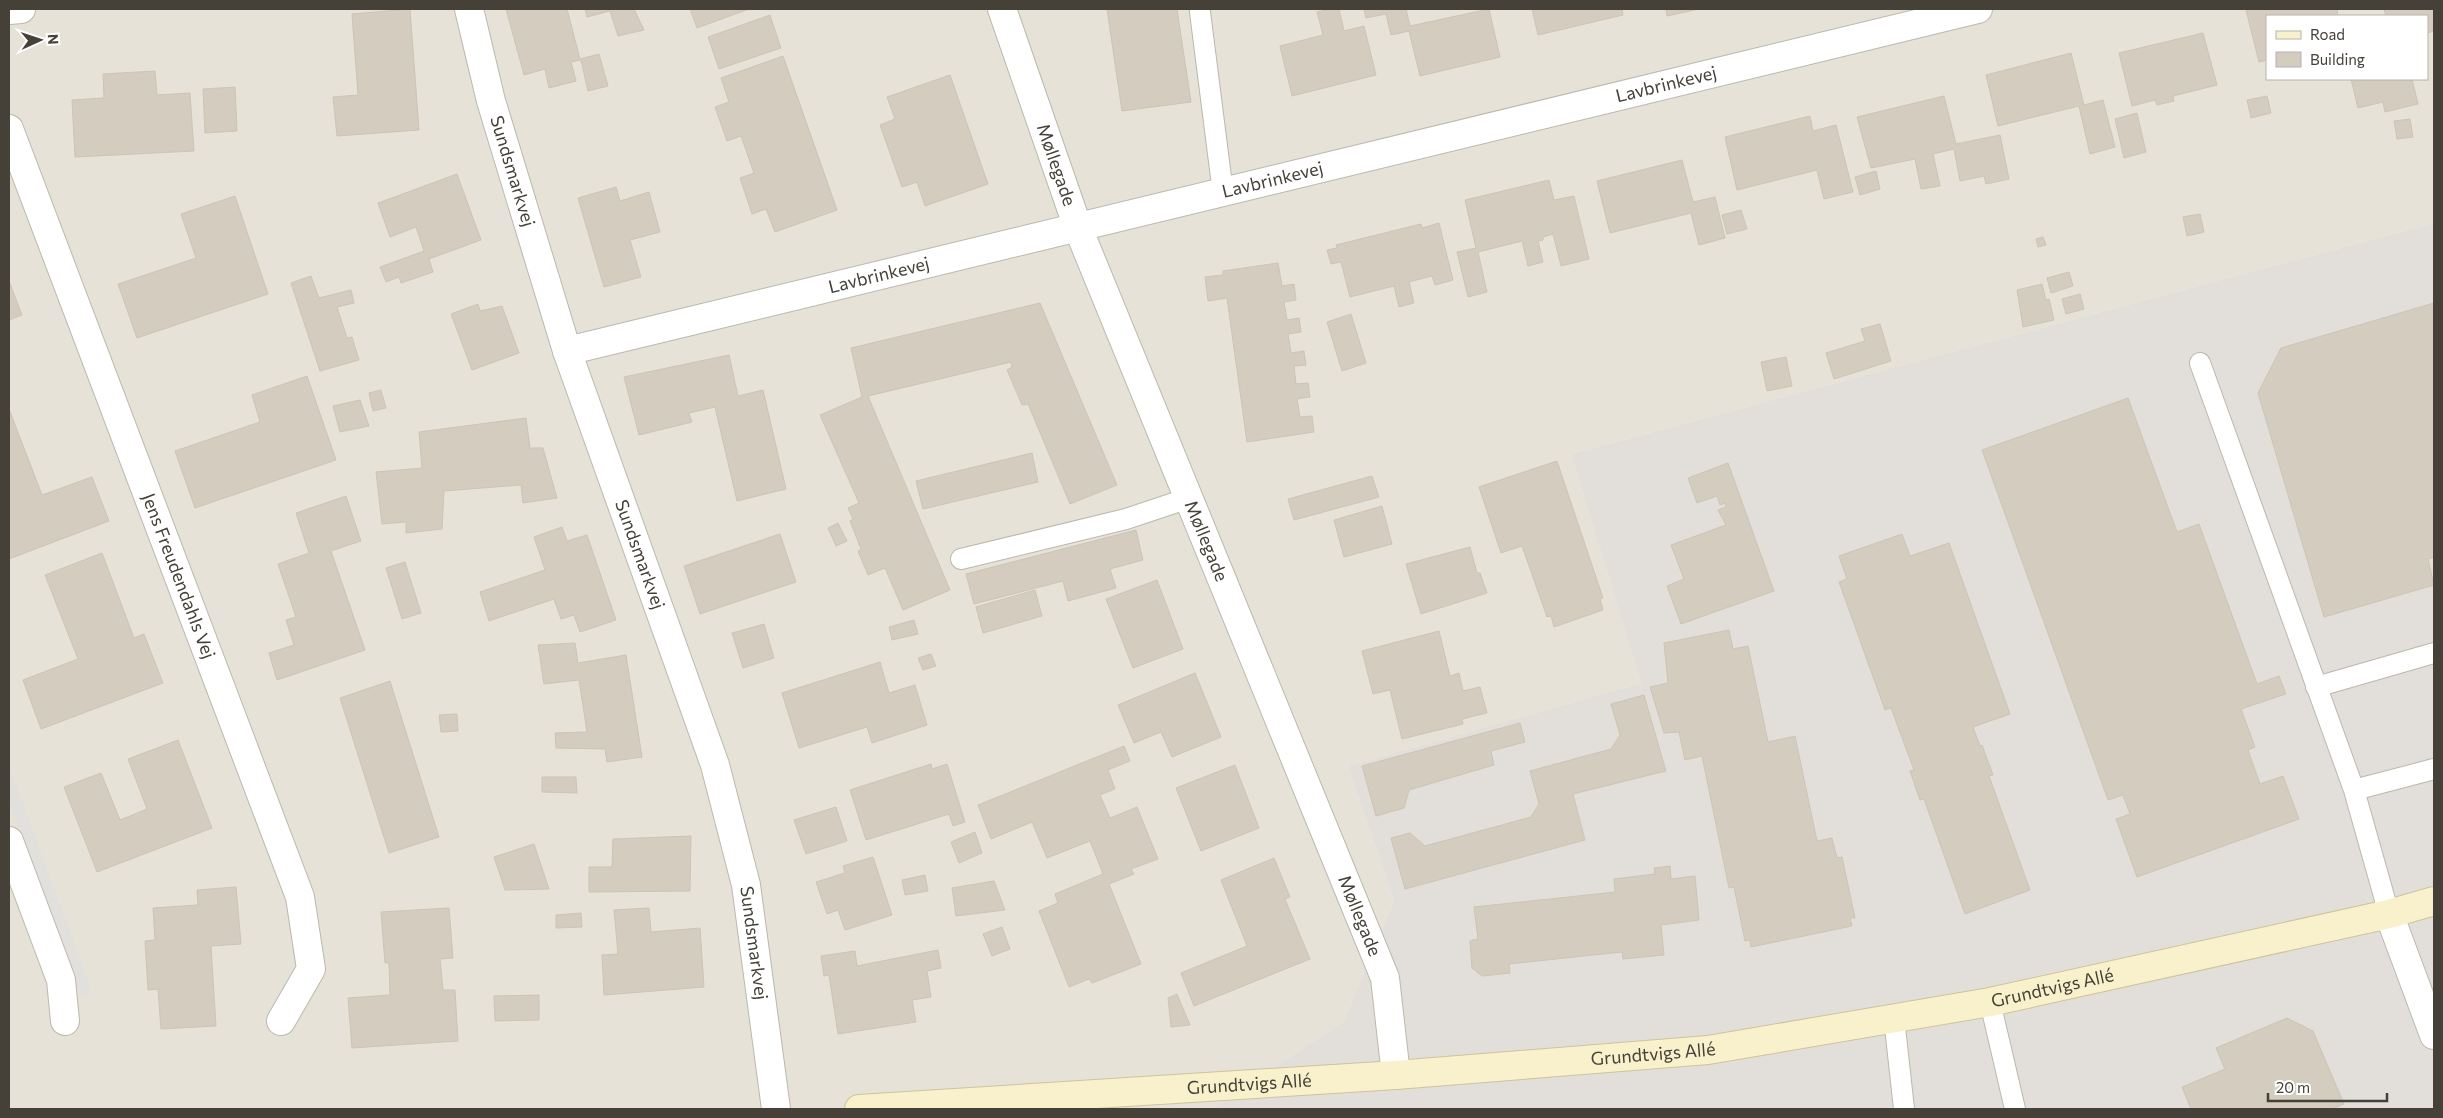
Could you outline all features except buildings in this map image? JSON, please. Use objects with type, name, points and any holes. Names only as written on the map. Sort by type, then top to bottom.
[{"type":"street","points":[[9,10],[21,9]]},
{"type":"street","name":"Sundsmarkvej","points":[[469,9],[491,101],[567,351],[715,765],[746,885],[776,1109]]},
{"type":"street","name":"Møllegade","points":[[1002,9],[1078,228],[1385,978],[1396,1075]]},
{"type":"street","name":"Lavbrinkevej","points":[[567,351],[1978,9]]},
{"type":"street","name":"Jens Freudendahls Vej","points":[[9,129],[300,897],[311,969],[280,1020]]},
{"type":"street","points":[[9,841],[61,980],[65,1021]]},
{"type":"street","name":"Grundtvigs Allé","points":[[859,1109],[1396,1075],[1708,1050],[1990,1002],[2389,914],[2434,901]]},
{"type":"street","points":[[2389,914],[2434,1035]]},
{"type":"lane","points":[[1200,12],[1223,193]]},
{"type":"lane","points":[[2200,363],[2354,790],[2389,914]]},
{"type":"lane","points":[[961,559],[1126,519],[1189,498]]},
{"type":"lane","points":[[2316,687],[2434,653]]},
{"type":"lane","points":[[2354,790],[2434,769]]},
{"type":"lane","points":[[1990,1002],[2015,1109]]},
{"type":"lane","points":[[1894,1018],[1904,1109]]},
{"type":"shaded area","points":[[9,9],[2434,9],[2434,223],[1571,454],[1641,683],[1348,766],[1394,901],[1344,1021],[1211,1109],[9,1109]]},
{"type":"shaded area","points":[[2434,223],[2434,1109],[1211,1109],[1344,1021],[1394,901],[1348,766],[1641,683],[1571,454]]},
{"type":"shaded area","points":[[9,766],[92,992],[81,996],[9,802]]}]
